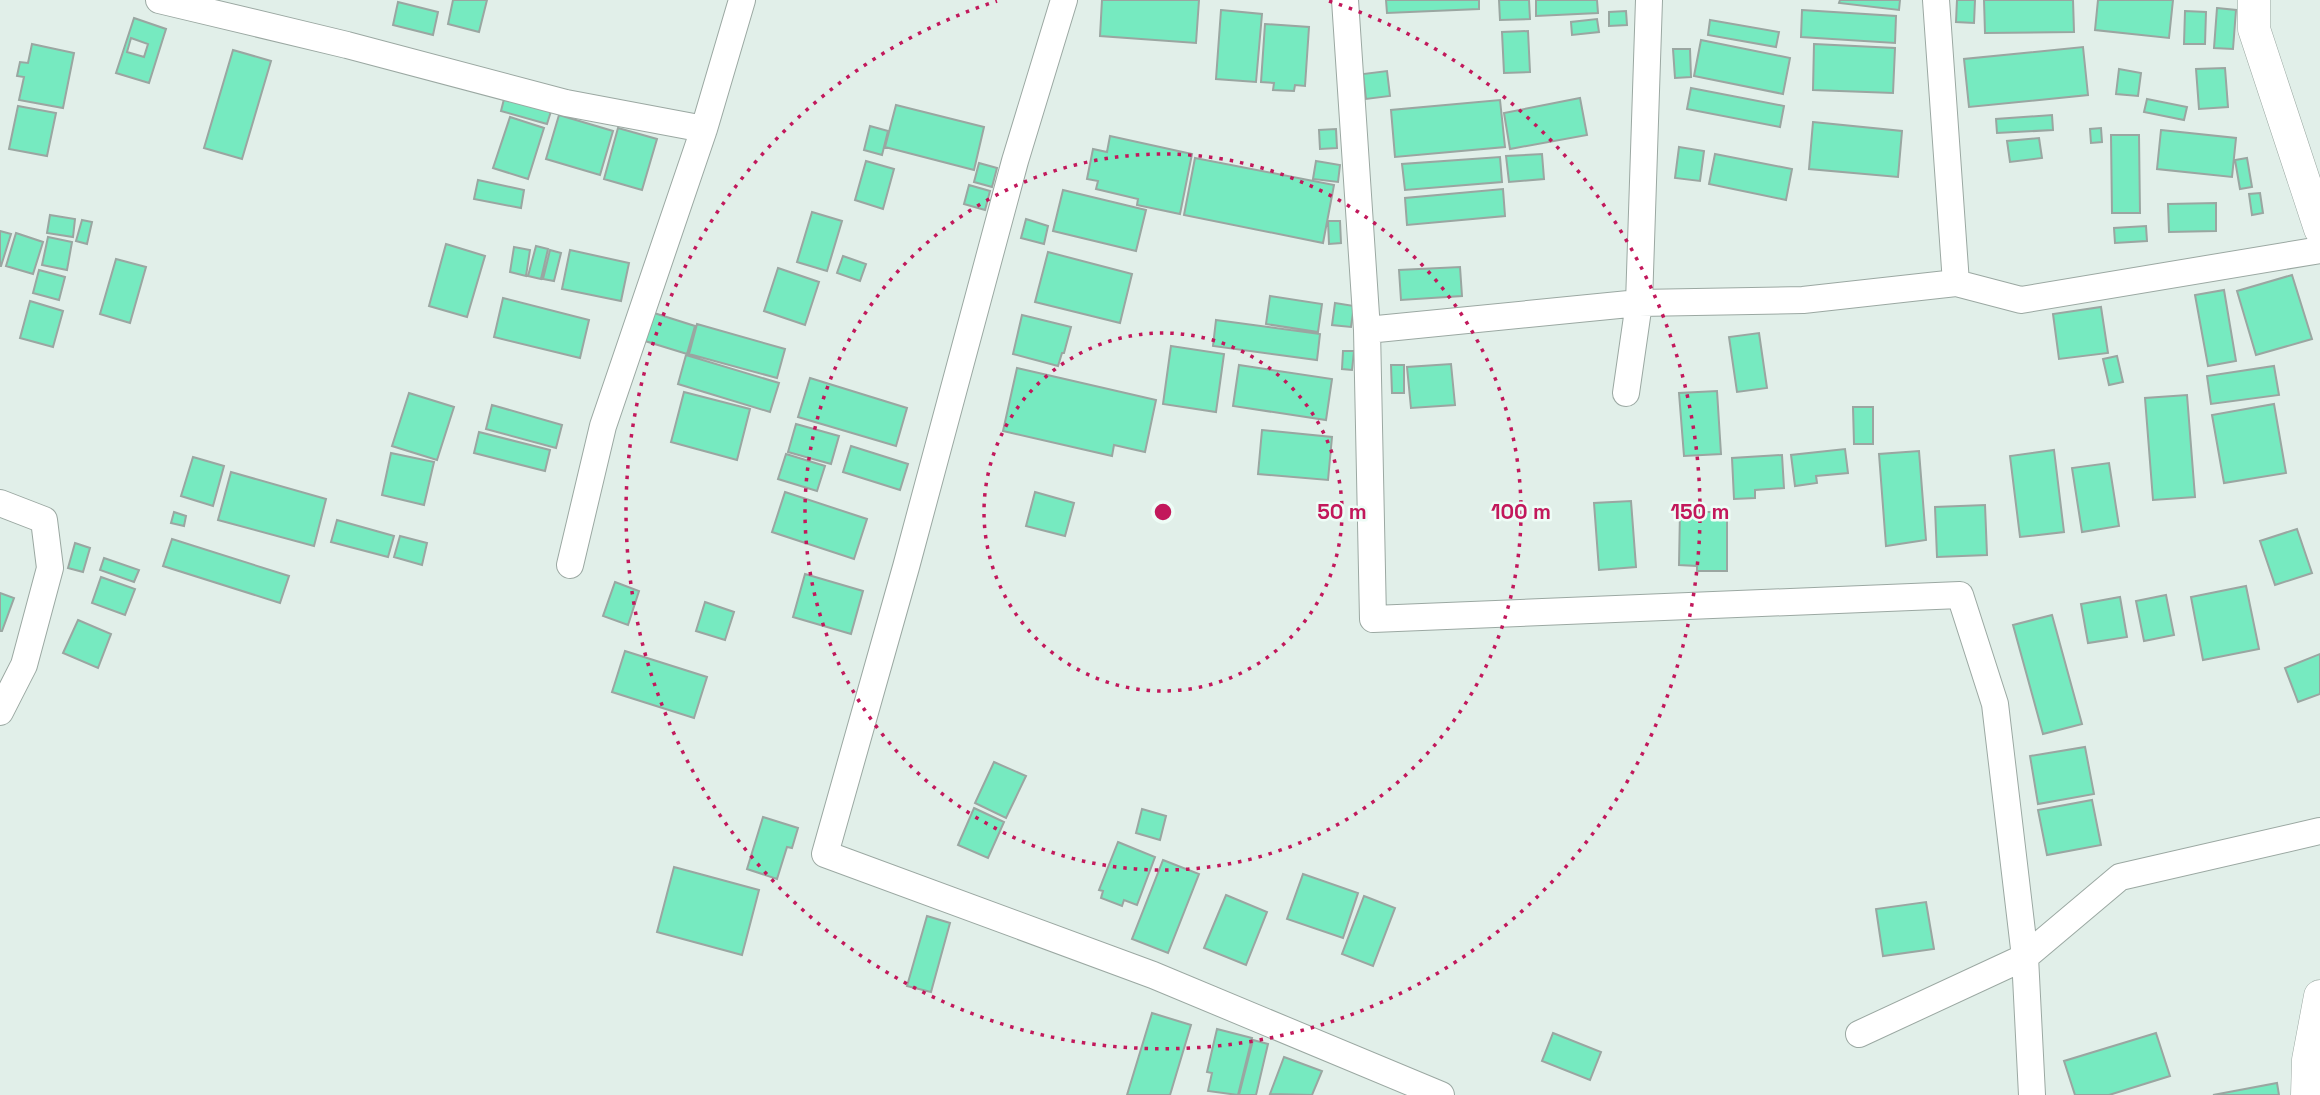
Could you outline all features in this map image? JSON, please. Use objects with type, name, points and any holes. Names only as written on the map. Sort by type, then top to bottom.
[{"type":"street","points":[[159,0],[347,45],[566,103],[704,129]]},
{"type":"street","points":[[570,565],[603,426],[704,129],[743,0]]},
{"type":"street","points":[[1063,0],[1015,161],[906,567],[825,854],[1153,975],[1441,1095]]},
{"type":"street","points":[[1345,0],[1367,330],[1373,619],[1960,595],[1995,704],[2025,957],[2032,1095]]},
{"type":"street","points":[[1626,393],[1639,303],[1649,0]]},
{"type":"street","points":[[1936,0],[1956,283]]},
{"type":"street","points":[[2254,0],[2254,29],[2320,229]]},
{"type":"street","points":[[1367,330],[1639,303],[1803,300],[1956,283],[2021,300],[2320,250]]},
{"type":"street","points":[[0,503],[44,520],[50,568],[24,665],[0,712]]},
{"type":"street","points":[[1859,1034],[2025,957],[2120,877],[2320,831]]},
{"type":"street","points":[[2307,1095],[2308,1060],[2320,996]]},
{"type":"building","points":[[453,0],[487,0],[479,32],[448,24]]},
{"type":"building","points":[[1102,0],[1199,0],[1196,43],[1100,36]]},
{"type":"building","points":[[1386,0],[1479,0],[1479,9],[1387,13]]},
{"type":"building","points":[[1499,0],[1529,0],[1530,19],[1500,20]]},
{"type":"building","points":[[1536,0],[1597,0],[1598,13],[1536,16]]},
{"type":"building","points":[[1840,0],[1900,0],[1899,10],[1839,3]]},
{"type":"building","points":[[1957,0],[1975,0],[1974,23],[1956,22]]},
{"type":"building","points":[[1984,0],[2073,0],[2074,32],[1985,33]]},
{"type":"building","points":[[2098,0],[2173,0],[2169,38],[2095,30]]},
{"type":"building","points":[[398,2],[438,12],[433,35],[393,25]]},
{"type":"building","points":[[2217,8],[2236,10],[2233,49],[2214,48]]},
{"type":"building","points":[[1221,10],[1262,14],[1256,82],[1216,79]]},
{"type":"building","points":[[1802,10],[1896,16],[1895,43],[1801,37]]},
{"type":"building","points":[[1626,11],[1627,25],[1609,26],[1609,12]]},
{"type":"building","points":[[2185,11],[2206,12],[2205,44],[2184,44]]},
{"type":"building","points":[[134,18],[166,29],[149,83],[116,73]],"holes":[[[131,38],[148,44],[144,57],[127,52]]]},
{"type":"building","points":[[1597,19],[1599,32],[1572,35],[1571,22]]},
{"type":"building","points":[[1710,20],[1779,32],[1776,47],[1708,35]]},
{"type":"building","points":[[1265,24],[1309,27],[1305,86],[1295,85],[1294,91],[1273,90],[1274,83],[1261,82]]},
{"type":"building","points":[[1528,31],[1530,72],[1504,73],[1502,32]]},
{"type":"building","points":[[1701,40],[1790,58],[1783,94],[1694,76]]},
{"type":"building","points":[[32,44],[74,53],[63,108],[19,100],[24,77],[17,76],[20,62],[28,63]]},
{"type":"building","points":[[1814,44],[1895,48],[1893,93],[1813,90]]},
{"type":"building","points":[[2083,47],[2088,95],[1969,107],[1964,59]]},
{"type":"building","points":[[1673,49],[1690,49],[1691,77],[1675,78]]},
{"type":"building","points":[[233,50],[271,61],[242,159],[204,148]]},
{"type":"building","points":[[2225,68],[2228,107],[2199,109],[2196,69]]},
{"type":"building","points":[[2119,69],[2141,73],[2138,96],[2116,94]]},
{"type":"building","points":[[1387,71],[1390,96],[1366,99],[1363,74]]},
{"type":"building","points":[[1691,88],[1784,106],[1780,127],[1687,109]]},
{"type":"building","points":[[505,95],[552,108],[547,124],[501,111]]},
{"type":"building","points":[[1580,98],[1587,135],[1510,149],[1504,113]]},
{"type":"building","points":[[2147,99],[2187,107],[2184,120],[2144,112]]},
{"type":"building","points":[[1500,100],[1505,147],[1395,157],[1391,110]]},
{"type":"building","points":[[896,105],[984,127],[974,170],[885,147]]},
{"type":"building","points":[[18,106],[56,113],[47,156],[9,149]]},
{"type":"building","points":[[559,115],[613,131],[600,175],[546,159]]},
{"type":"building","points":[[2052,115],[2053,130],[1997,133],[1996,119]]},
{"type":"building","points":[[510,117],[544,128],[528,179],[493,168]]},
{"type":"building","points":[[1813,122],[1902,131],[1898,177],[1809,169]]},
{"type":"building","points":[[870,126],[888,131],[882,155],[864,150]]},
{"type":"building","points":[[618,128],[657,139],[642,190],[604,179]]},
{"type":"building","points":[[2101,128],[2102,142],[2091,143],[2090,129]]},
{"type":"building","points":[[1336,129],[1337,148],[1320,149],[1319,130]]},
{"type":"building","points":[[2161,130],[2236,138],[2232,177],[2157,169]]},
{"type":"building","points":[[2111,135],[2139,135],[2140,213],[2112,213]]},
{"type":"building","points":[[1110,136],[1192,154],[1180,214],[1137,205],[1138,199],[1096,189],[1098,181],[1087,179],[1093,149],[1107,152]]},
{"type":"building","points":[[2039,138],[2042,158],[2010,162],[2007,141]]},
{"type":"building","points":[[1679,147],[1704,151],[1700,181],[1675,178]]},
{"type":"building","points":[[1542,154],[1544,179],[1509,182],[1506,156]]},
{"type":"building","points":[[1715,154],[1792,169],[1786,200],[1709,184]]},
{"type":"building","points":[[1500,157],[1502,182],[1405,190],[1402,164]]},
{"type":"building","points":[[1195,158],[1334,185],[1323,243],[1184,215]]},
{"type":"building","points":[[2247,158],[2252,187],[2240,189],[2235,160]]},
{"type":"building","points":[[866,161],[894,169],[883,209],[855,200]]},
{"type":"building","points":[[1316,161],[1340,165],[1338,182],[1313,179]]},
{"type":"building","points":[[979,163],[997,168],[992,187],[974,182]]},
{"type":"building","points":[[478,180],[524,190],[521,208],[474,199]]},
{"type":"building","points":[[969,185],[990,191],[985,210],[964,204]]},
{"type":"building","points":[[1503,189],[1505,216],[1407,225],[1405,198]]},
{"type":"building","points":[[1063,190],[1146,210],[1136,251],[1053,231]]},
{"type":"building","points":[[2260,193],[2263,213],[2252,215],[2249,194]]},
{"type":"building","points":[[2216,203],[2216,231],[2169,232],[2168,204]]},
{"type":"building","points":[[812,212],[842,221],[827,271],[797,262]]},
{"type":"building","points":[[50,215],[75,219],[73,237],[47,233]]},
{"type":"building","points":[[1026,219],[1048,226],[1044,244],[1021,238]]},
{"type":"building","points":[[82,220],[92,222],[87,244],[76,241]]},
{"type":"building","points":[[1328,221],[1340,221],[1341,243],[1329,244]]},
{"type":"building","points":[[2146,226],[2147,241],[2115,243],[2114,228]]},
{"type":"building","points":[[0,231],[11,234],[1,266],[0,266]]},
{"type":"building","points":[[16,233],[43,242],[33,274],[6,266]]},
{"type":"building","points":[[48,237],[72,242],[67,270],[42,265]]},
{"type":"building","points":[[446,244],[485,256],[467,317],[429,306]]},
{"type":"building","points":[[536,246],[548,249],[541,279],[528,276]]},
{"type":"building","points":[[514,247],[530,250],[526,276],[510,272]]},
{"type":"building","points":[[550,250],[561,253],[554,281],[543,279]]},
{"type":"building","points":[[570,250],[629,263],[621,301],[562,289]]},
{"type":"building","points":[[1048,252],[1132,274],[1120,323],[1035,302]]},
{"type":"building","points":[[843,256],[866,264],[860,281],[837,273]]},
{"type":"building","points":[[116,259],[146,267],[130,323],[100,314]]},
{"type":"building","points":[[1460,267],[1462,296],[1401,300],[1399,270]]},
{"type":"building","points":[[778,268],[819,282],[805,325],[764,311]]},
{"type":"building","points":[[39,270],[65,277],[59,300],[33,293]]},
{"type":"building","points":[[2292,275],[2312,339],[2256,355],[2237,291]]},
{"type":"building","points":[[2224,290],[2236,361],[2208,366],[2195,295]]},
{"type":"building","points":[[1270,296],[1322,304],[1318,332],[1266,324]]},
{"type":"building","points":[[503,298],[589,320],[580,358],[494,337]]},
{"type":"building","points":[[30,301],[63,311],[53,347],[20,338]]},
{"type":"building","points":[[1335,303],[1354,306],[1351,327],[1332,325]]},
{"type":"building","points":[[2101,307],[2108,353],[2059,359],[2053,314]]},
{"type":"building","points":[[654,313],[695,326],[687,354],[645,341]]},
{"type":"building","points":[[1022,315],[1071,327],[1058,366],[1013,354]]},
{"type":"building","points":[[1216,320],[1320,334],[1317,360],[1213,346]]},
{"type":"building","points":[[697,324],[785,349],[777,378],[689,354]]},
{"type":"building","points":[[1759,333],[1767,388],[1737,392],[1729,337]]},
{"type":"building","points":[[1171,346],[1224,354],[1216,412],[1163,404]]},
{"type":"building","points":[[1343,351],[1354,351],[1352,370],[1342,369]]},
{"type":"building","points":[[686,355],[779,383],[770,412],[678,384]]},
{"type":"building","points":[[2117,356],[2123,382],[2109,385],[2103,359]]},
{"type":"building","points":[[1451,364],[1455,405],[1411,408],[1407,367]]},
{"type":"building","points":[[1239,365],[1332,379],[1326,420],[1233,406]]},
{"type":"building","points":[[1391,365],[1404,365],[1404,393],[1392,393]]},
{"type":"building","points":[[2274,366],[2279,395],[2211,404],[2207,376]]},
{"type":"building","points":[[1017,368],[1156,400],[1145,452],[1114,445],[1112,456],[1003,431]]},
{"type":"building","points":[[810,378],[907,408],[896,446],[798,417]]},
{"type":"building","points":[[1717,391],[1721,454],[1684,456],[1679,393]]},
{"type":"building","points":[[684,392],[750,409],[737,460],[671,442]]},
{"type":"building","points":[[409,393],[454,407],[437,460],[392,446]]},
{"type":"building","points":[[2187,395],[2195,497],[2153,500],[2145,398]]},
{"type":"building","points":[[2274,404],[2286,473],[2224,483],[2212,415]]},
{"type":"building","points":[[492,405],[562,425],[556,448],[486,429]]},
{"type":"building","points":[[1853,407],[1873,407],[1873,444],[1854,444]]},
{"type":"building","points":[[796,424],[839,436],[831,464],[788,452]]},
{"type":"building","points":[[1262,430],[1332,437],[1328,480],[1258,474]]},
{"type":"building","points":[[479,432],[550,450],[545,471],[474,453]]},
{"type":"building","points":[[851,446],[908,464],[900,490],[843,472]]},
{"type":"building","points":[[1845,449],[1848,473],[1816,476],[1817,483],[1795,486],[1791,455]]},
{"type":"building","points":[[2054,450],[2064,532],[2020,537],[2010,456]]},
{"type":"building","points":[[1919,451],[1926,540],[1886,546],[1879,454]]},
{"type":"building","points":[[391,453],[434,462],[424,505],[382,495]]},
{"type":"building","points":[[786,454],[825,466],[817,491],[778,479]]},
{"type":"building","points":[[1782,455],[1784,488],[1755,490],[1755,498],[1734,499],[1732,458]]},
{"type":"building","points":[[193,457],[224,466],[213,506],[181,496]]},
{"type":"building","points":[[2109,463],[2119,526],[2082,532],[2072,468]]},
{"type":"building","points":[[231,472],[326,499],[314,546],[218,520]]},
{"type":"building","points":[[785,492],[867,519],[854,559],[772,532]]},
{"type":"building","points":[[1035,492],[1074,503],[1065,536],[1026,526]]},
{"type":"building","points":[[1631,501],[1636,567],[1599,570],[1594,503]]},
{"type":"building","points":[[1985,505],[1987,555],[1937,557],[1935,507]]},
{"type":"building","points":[[174,512],[186,516],[184,526],[171,523]]},
{"type":"building","points":[[1680,512],[1727,512],[1727,571],[1697,571],[1697,566],[1679,565]]},
{"type":"building","points":[[337,520],[394,536],[388,557],[331,542]]},
{"type":"building","points":[[2297,529],[2312,573],[2275,585],[2260,541]]},
{"type":"building","points":[[400,536],[427,543],[422,565],[394,557]]},
{"type":"building","points":[[172,539],[289,576],[280,603],[163,566]]},
{"type":"building","points":[[75,543],[90,548],[83,572],[68,568]]},
{"type":"building","points":[[104,558],[139,570],[134,582],[100,570]]},
{"type":"building","points":[[805,574],[863,591],[851,634],[793,617]]},
{"type":"building","points":[[101,577],[135,589],[125,615],[92,603]]},
{"type":"building","points":[[615,582],[639,591],[628,625],[603,616]]},
{"type":"building","points":[[2246,586],[2259,649],[2203,660],[2191,597]]},
{"type":"building","points":[[0,593],[14,598],[2,631],[0,631]]},
{"type":"building","points":[[2166,595],[2174,635],[2144,641],[2136,601]]},
{"type":"building","points":[[2120,597],[2127,637],[2088,643],[2081,604]]},
{"type":"building","points":[[705,602],[734,612],[725,640],[696,631]]},
{"type":"building","points":[[2052,615],[2082,724],[2043,734],[2013,625]]},
{"type":"building","points":[[78,620],[111,634],[98,668],[63,653]]},
{"type":"building","points":[[625,651],[707,677],[694,718],[612,692]]},
{"type":"building","points":[[2320,654],[2320,694],[2298,702],[2285,668]]},
{"type":"building","points":[[2085,747],[2094,794],[2038,804],[2030,756]]},
{"type":"building","points":[[994,762],[1026,776],[1006,818],[975,803]]},
{"type":"building","points":[[2092,800],[2101,845],[2047,855],[2038,810]]},
{"type":"building","points":[[974,808],[1004,822],[988,858],[958,845]]},
{"type":"building","points":[[1142,809],[1166,816],[1160,840],[1136,833]]},
{"type":"building","points":[[763,817],[798,828],[792,848],[787,847],[777,879],[747,869]]},
{"type":"building","points":[[1118,842],[1155,857],[1137,905],[1124,900],[1122,906],[1101,898],[1103,891],[1099,890]]},
{"type":"building","points":[[1163,860],[1199,874],[1168,953],[1132,939]]},
{"type":"building","points":[[674,867],[759,890],[742,955],[657,932]]},
{"type":"building","points":[[1303,874],[1358,893],[1343,938],[1287,919]]},
{"type":"building","points":[[1226,895],[1267,912],[1246,965],[1204,948]]},
{"type":"building","points":[[1364,896],[1395,908],[1373,966],[1342,954]]},
{"type":"building","points":[[1926,902],[1934,949],[1883,956],[1876,909]]},
{"type":"building","points":[[927,916],[950,923],[931,992],[907,986]]},
{"type":"building","points":[[1152,1013],[1191,1025],[1170,1095],[1127,1095]]},
{"type":"building","points":[[1217,1029],[1252,1038],[1238,1095],[1208,1091],[1212,1073],[1207,1072]]},
{"type":"building","points":[[1553,1033],[1601,1052],[1590,1080],[1542,1061]]},
{"type":"building","points":[[2156,1033],[2170,1076],[2109,1095],[2075,1095],[2064,1061]]},
{"type":"building","points":[[1253,1040],[1268,1044],[1256,1095],[1239,1095]]},
{"type":"building","points":[[1284,1057],[1322,1071],[1312,1095],[1270,1094]]},
{"type":"building","points":[[2277,1083],[2279,1095],[2213,1095]]}]
